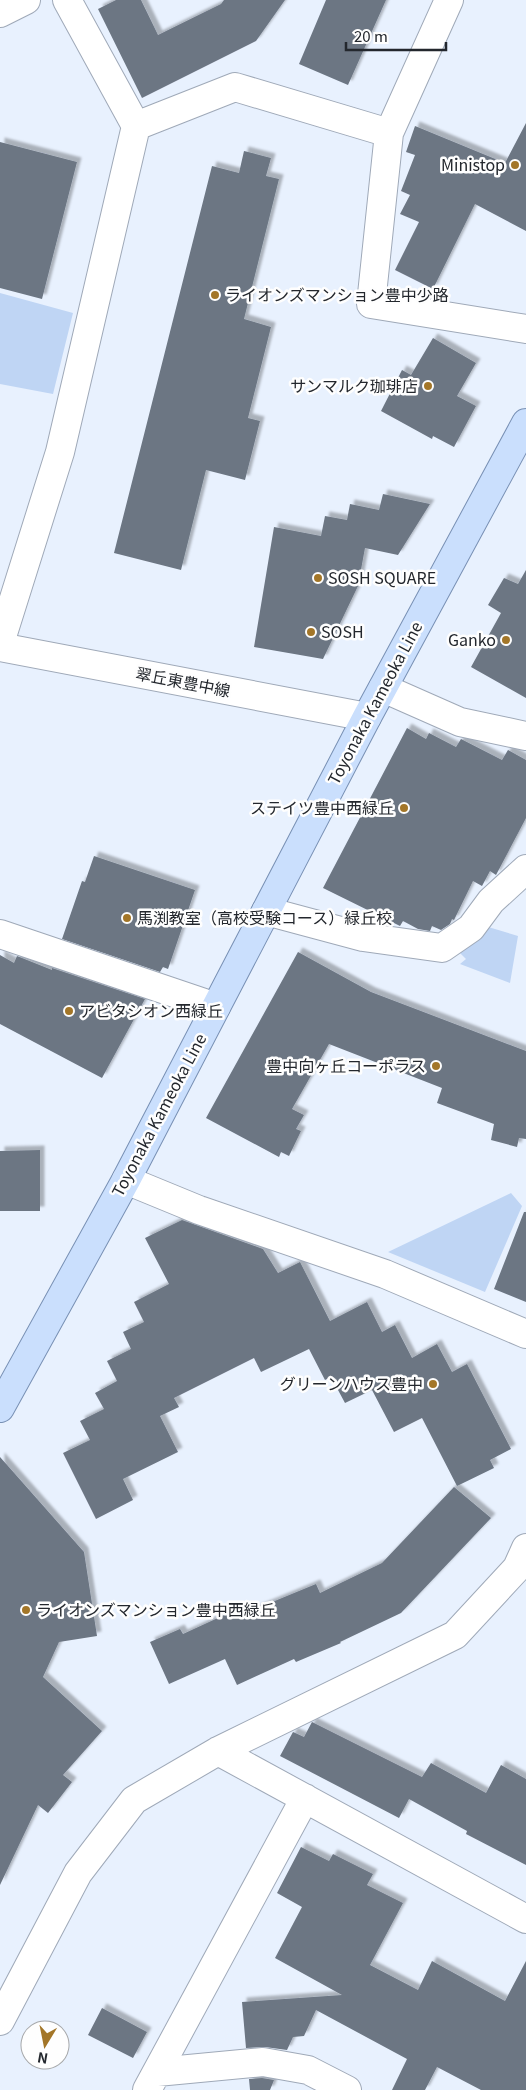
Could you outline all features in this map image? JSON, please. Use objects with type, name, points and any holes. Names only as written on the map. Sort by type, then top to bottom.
[{"type":"main road","name":"Toyonaka Kameoka Line","points":[[3,1394],[126,1180],[367,718],[526,423]]},
{"type":"street","points":[[0,13],[26,0]]},
{"type":"street","points":[[0,643],[60,452],[136,126],[67,0]]},
{"type":"street","points":[[449,0],[388,133],[371,304],[526,329]]},
{"type":"street","points":[[136,126],[235,87],[388,133]]},
{"type":"street","name":"翠丘東豊中線","points":[[0,647],[367,718]]},
{"type":"street","points":[[383,688],[460,722],[526,736]]},
{"type":"street","points":[[266,911],[362,937],[442,948],[472,928],[491,901],[521,876],[526,869]]},
{"type":"street","points":[[0,934],[216,1007]]},
{"type":"street","points":[[126,1180],[199,1210],[384,1274],[526,1334]]},
{"type":"street","points":[[0,2021],[78,1874],[134,1800],[218,1751],[455,1635],[517,1568],[526,1548]]},
{"type":"street","points":[[218,1751],[526,1919]]},
{"type":"street","points":[[152,2081],[305,1798]]},
{"type":"street","points":[[152,2081],[263,2062],[303,2080],[347,2090]]},
{"type":"shaded area","points":[[0,293],[73,313],[53,394],[0,384]]},
{"type":"shaded area","points":[[485,926],[518,936],[510,983],[460,964],[466,959],[460,953],[480,936]]},
{"type":"shaded area","points":[[511,1193],[522,1206],[485,1292],[388,1252]]},
{"type":"building","points":[[116,0],[141,0],[158,35],[221,4],[224,0],[285,0],[256,41],[142,98],[98,9]]},
{"type":"building","points":[[326,0],[386,0],[348,85],[299,64]]},
{"type":"building","points":[[526,123],[526,231],[475,204],[433,289],[395,270],[419,222],[400,214],[410,195],[401,191],[415,155],[406,152],[415,126],[505,163]]},
{"type":"building","points":[[0,142],[77,162],[42,299],[0,288]]},
{"type":"building","name":"ライオンズマンション豊中少路","points":[[244,151],[271,158],[266,176],[279,179],[244,319],[271,327],[248,418],[260,421],[245,480],[206,470],[181,570],[114,553],[212,166],[239,173]]},
{"type":"building","name":"サンマルク珈琲店","points":[[433,338],[476,363],[457,396],[476,406],[454,447],[433,436],[432,439],[381,411],[402,370],[411,375]]},
{"type":"building","points":[[383,494],[430,504],[398,555],[365,548],[358,586],[323,659],[254,647],[274,527],[321,536],[325,516],[347,520],[350,504],[379,510]]},
{"type":"building","name":"Ganko","points":[[526,570],[526,698],[471,667],[501,613],[488,605],[504,578],[518,584]]},
{"type":"building","name":"ステイツ豊中西緑丘","points":[[407,728],[426,739],[429,733],[456,747],[461,739],[502,760],[508,750],[526,760],[526,818],[496,875],[490,871],[482,886],[473,881],[454,920],[452,919],[450,924],[441,930],[432,926],[430,931],[418,929],[403,921],[400,926],[323,888]]},
{"type":"building","name":"馬渕教室（高校受験コース）緑丘校","points":[[94,856],[195,890],[168,969],[163,967],[160,972],[62,939],[82,881],[85,882]]},
{"type":"building","name":"豊中向ヶ丘コーポラス","points":[[298,952],[371,992],[526,1051],[526,1139],[519,1138],[517,1147],[491,1140],[494,1124],[437,1103],[442,1088],[329,1044],[292,1109],[304,1115],[296,1129],[301,1131],[289,1156],[281,1152],[279,1157],[206,1118]]},
{"type":"building","name":"アビタシオン西緑丘","points":[[0,955],[14,963],[17,956],[52,970],[52,968],[145,999],[102,1078],[0,1024]]},
{"type":"building","points":[[40,1150],[40,1211],[0,1211],[0,1151]]},
{"type":"building","points":[[524,1212],[526,1212],[526,1302],[494,1289]]},
{"type":"building","name":"グリーンハウス豊中","points":[[182,1220],[263,1249],[278,1273],[300,1262],[330,1321],[367,1302],[382,1332],[395,1325],[412,1358],[437,1344],[452,1372],[467,1364],[511,1449],[490,1460],[494,1468],[457,1486],[422,1418],[394,1432],[372,1390],[345,1403],[331,1377],[325,1380],[309,1349],[261,1372],[254,1358],[174,1398],[179,1407],[160,1416],[178,1452],[123,1479],[133,1500],[96,1519],[63,1453],[90,1440],[80,1421],[104,1409],[95,1393],[117,1381],[107,1361],[131,1349],[123,1332],[144,1322],[134,1302],[169,1284],[145,1238]]},
{"type":"building","points":[[0,1457],[84,1552],[97,1636],[59,1642],[43,1677],[102,1731],[63,1775],[72,1782],[48,1813],[38,1805],[0,1885]]},
{"type":"building","points":[[454,1487],[491,1518],[401,1613],[341,1643],[296,1662],[294,1659],[237,1685],[225,1659],[169,1684],[150,1642],[180,1629],[183,1634],[233,1611],[236,1617],[316,1584],[320,1593],[382,1563]]},
{"type":"building","points":[[312,1722],[422,1777],[431,1763],[486,1793],[501,1765],[526,1779],[526,1865],[466,1834],[467,1831],[409,1799],[399,1818],[280,1756],[293,1732],[304,1737]]},
{"type":"building","points":[[301,1847],[329,1861],[333,1854],[373,1874],[367,1885],[403,1903],[370,1965],[418,1990],[432,1961],[505,2001],[526,1961],[526,2090],[481,2090],[437,2067],[425,2090],[392,2090],[407,2059],[316,2010],[304,2036],[293,2037],[287,2050],[265,2047],[246,2048],[242,2002],[342,1995],[275,1958],[302,1907],[277,1893]]},
{"type":"building","points":[[102,2008],[147,2032],[133,2058],[88,2035]]},
{"type":"building","points":[[262,2078],[274,2080],[270,2090],[250,2090],[249,2079]]},
{"type":"place","name":"Ministop","points":[[515,165]]},
{"type":"place","name":"ライオンズマンション豊中少路","points":[[215,295]]},
{"type":"place","name":"サンマルク珈琲店","points":[[428,386]]},
{"type":"place","name":"SOSH SQUARE","points":[[318,578]]},
{"type":"place","name":"SOSH","points":[[311,632]]},
{"type":"place","name":"Ganko","points":[[506,640]]},
{"type":"place","name":"ステイツ豊中西緑丘","points":[[404,808]]},
{"type":"place","name":"馬渕教室（高校受験コース）緑丘校","points":[[127,918]]},
{"type":"place","name":"アビタシオン西緑丘","points":[[69,1011]]},
{"type":"place","name":"豊中向ヶ丘コーポラス","points":[[436,1066]]},
{"type":"place","name":"グリーンハウス豊中","points":[[433,1384]]},
{"type":"place","name":"ライオンズマンション豊中西緑丘","points":[[26,1610]]}]
